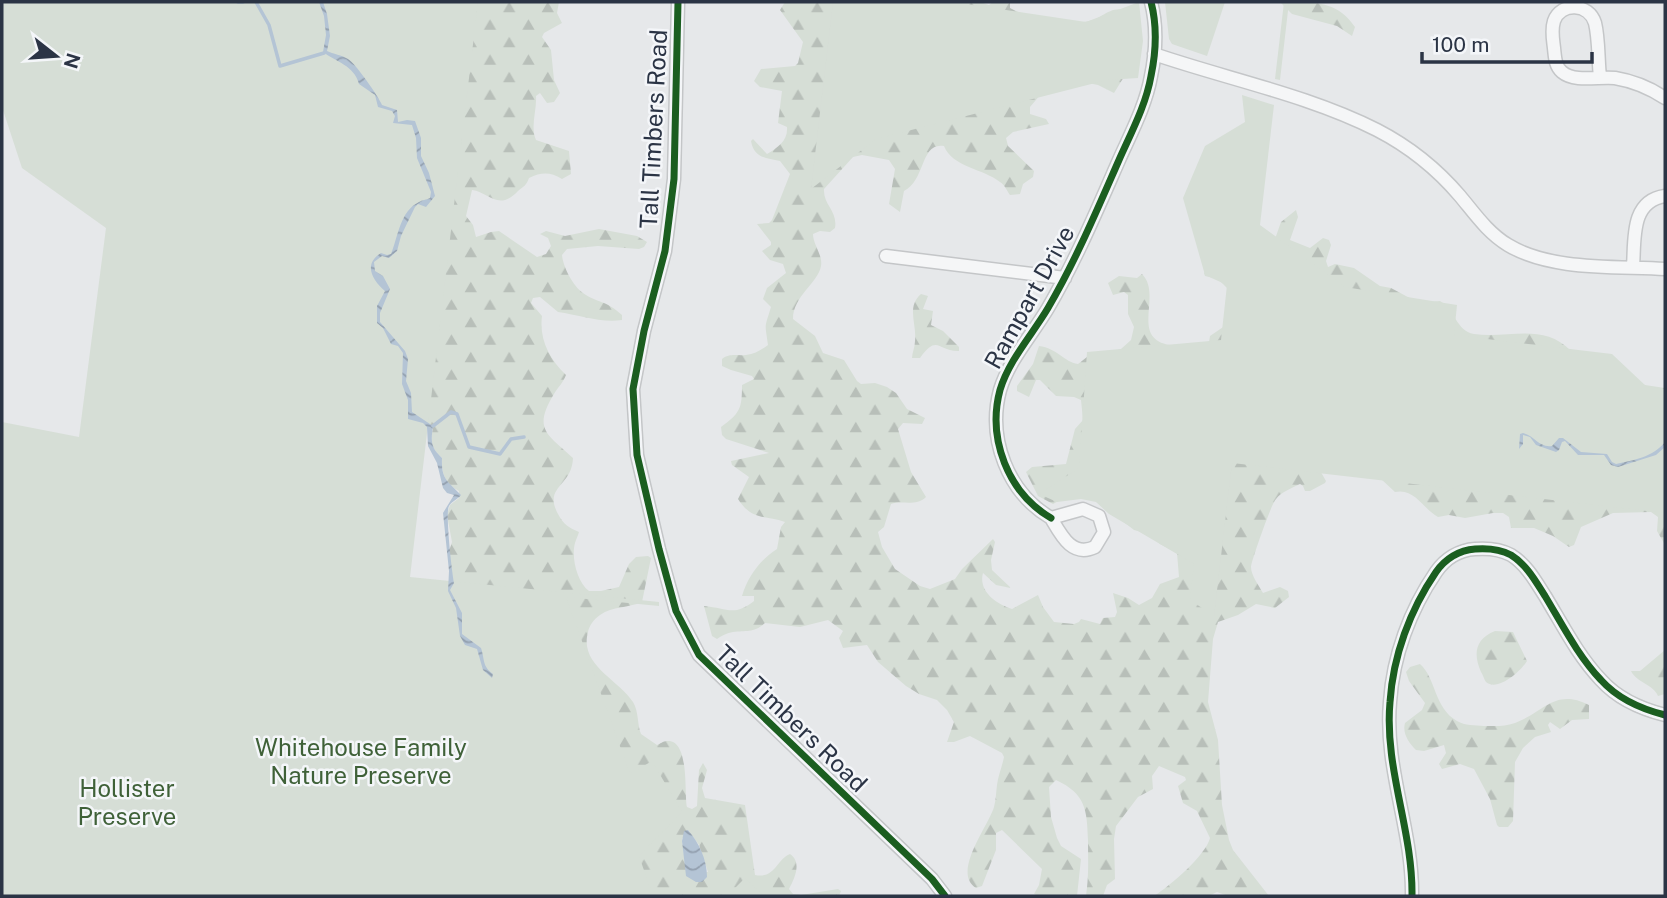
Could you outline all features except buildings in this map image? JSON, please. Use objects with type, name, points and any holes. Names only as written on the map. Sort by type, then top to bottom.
[{"type":"street","name":"Tall Timbers Road","points":[[678,2],[674,179],[665,251],[644,331],[633,389],[637,455],[676,611],[699,655],[932,879],[945,896]]},
{"type":"street","name":"Rampart Drive","points":[[1051,519],[1034,508],[1020,494],[1011,479],[998,440],[997,407],[1011,365],[1076,259],[1139,114],[1149,85],[1154,54],[1152,2]]},
{"type":"street","points":[[1600,77],[1593,19],[1584,10],[1575,7],[1565,9],[1557,15],[1552,24],[1557,67],[1572,77],[1600,77],[1630,82],[1665,97]]},
{"type":"street","points":[[1154,54],[1336,112],[1379,131],[1426,163],[1453,189],[1489,231],[1524,253],[1556,262],[1665,269]]},
{"type":"street","points":[[1633,267],[1639,214],[1651,201],[1665,196]]},
{"type":"street","points":[[886,256],[1065,278]]},
{"type":"street","points":[[1416,896],[1409,841],[1391,765],[1390,701],[1404,634],[1424,591],[1446,560],[1472,549],[1500,550],[1512,556],[1533,578],[1590,668],[1602,682],[1636,705],[1665,715]]},
{"type":"green space","points":[[2,2],[478,2],[410,577],[659,602],[659,606],[566,597],[630,774],[652,761],[682,812],[639,856],[653,896],[2,896],[2,422],[79,437],[106,228],[22,168],[2,107]]},
{"type":"green space","points":[[323,2],[559,2],[557,13],[562,23],[544,33],[542,37],[551,50],[554,80],[560,93],[554,102],[547,103],[540,93],[536,96],[534,130],[536,140],[569,151],[571,174],[562,179],[550,174],[534,176],[505,200],[494,199],[472,190],[466,216],[473,225],[476,237],[499,231],[537,257],[546,254],[551,246],[548,238],[540,234],[546,231],[565,236],[599,229],[637,236],[647,242],[639,249],[598,246],[567,249],[562,255],[569,276],[579,290],[616,310],[622,315],[622,320],[598,320],[558,312],[540,297],[533,298],[531,303],[542,316],[542,333],[547,348],[566,375],[547,406],[544,424],[550,437],[573,458],[568,475],[556,492],[554,505],[562,521],[579,532],[574,555],[578,576],[589,591],[619,587],[629,564],[636,557],[651,558],[642,602],[600,615],[588,632],[589,654],[594,663],[633,702],[641,734],[657,745],[667,741],[674,743],[679,749],[683,758],[687,807],[692,809],[697,806],[699,770],[703,763],[707,770],[702,788],[705,798],[745,805],[755,875],[771,872],[790,854],[797,866],[789,889],[793,894],[838,889],[841,891],[839,896],[629,896],[455,597],[449,551],[452,542],[447,515],[450,505],[459,498],[459,491],[450,485],[445,477],[442,458],[432,445],[433,428],[418,418]],"holes":[[[688,830],[699,845],[708,872],[686,870],[682,839]]]},
{"type":"green space","points":[[785,2],[980,2],[989,5],[993,2],[1010,2],[1010,8],[1026,15],[1045,20],[1073,22],[1090,21],[1119,9],[1136,14],[1127,72],[1114,93],[1098,85],[1083,82],[1041,94],[1030,107],[1030,114],[1046,119],[1049,124],[1013,132],[1006,138],[1008,146],[1034,171],[1033,177],[1023,184],[1020,194],[1010,195],[1002,183],[954,159],[944,146],[936,146],[927,156],[916,179],[904,191],[900,212],[889,204],[895,169],[889,160],[862,155],[853,157],[824,189],[835,228],[830,232],[820,231],[813,234],[821,266],[797,303],[793,319],[815,336],[823,353],[844,360],[861,384],[875,383],[887,387],[896,393],[907,409],[925,418],[922,424],[903,423],[898,429],[911,472],[926,497],[913,503],[891,504],[884,527],[878,532],[882,547],[895,569],[920,586],[930,589],[955,579],[993,539],[992,570],[1011,588],[996,585],[983,573],[983,586],[986,591],[994,600],[1012,609],[1038,595],[1054,622],[1074,624],[1081,619],[1100,624],[1103,618],[1115,617],[1117,612],[1113,593],[1139,605],[1152,598],[1160,584],[1179,577],[1177,553],[1149,534],[1134,530],[1098,502],[1077,491],[1053,504],[1038,496],[1026,472],[1032,467],[1066,464],[1075,429],[1083,420],[1081,400],[1056,396],[1040,380],[1036,380],[1029,397],[1017,391],[1017,386],[1033,364],[1039,346],[1051,349],[1078,364],[1087,357],[1121,349],[1131,340],[1134,327],[1128,314],[1128,295],[1124,292],[1113,295],[1108,283],[1119,276],[1137,278],[1142,274],[1148,283],[1149,325],[1151,334],[1158,341],[1179,346],[1209,342],[1210,336],[1229,323],[1232,293],[1218,279],[1205,276],[1204,273],[1252,223],[1275,239],[1281,222],[1296,210],[1298,217],[1290,240],[1310,248],[1323,238],[1329,240],[1331,245],[1326,261],[1328,267],[1335,264],[1354,268],[1380,286],[1391,288],[1419,303],[1440,301],[1468,332],[1487,335],[1537,334],[1549,337],[1571,351],[1645,385],[1665,388],[1665,545],[1657,531],[1658,517],[1651,512],[1613,513],[1581,527],[1574,545],[1569,547],[1534,528],[1511,528],[1509,517],[1503,513],[1465,518],[1449,515],[1438,517],[1413,496],[1395,492],[1381,479],[1318,467],[1325,483],[1310,491],[1305,491],[1300,484],[1276,499],[1251,567],[1263,593],[1280,587],[1288,591],[1289,597],[1275,608],[1256,604],[1238,615],[1218,622],[1213,639],[1208,702],[1218,740],[1222,805],[1229,840],[1233,850],[1269,896],[1228,896],[1217,892],[1209,896],[1154,896],[1195,861],[1210,838],[1197,811],[1183,803],[1178,786],[1186,780],[1185,777],[1159,766],[1152,776],[1153,789],[1138,797],[1116,826],[1115,879],[1107,885],[1103,896],[1086,896],[1088,840],[1083,804],[1074,791],[1056,780],[1049,787],[1051,817],[1061,846],[1081,859],[1077,896],[1034,894],[1042,869],[1002,830],[996,833],[996,850],[982,886],[976,888],[969,881],[969,861],[994,807],[1004,757],[1002,753],[970,736],[947,742],[954,722],[947,710],[937,700],[906,686],[878,662],[867,645],[843,648],[839,638],[843,631],[828,620],[800,627],[765,623],[753,630],[731,632],[717,639],[712,636],[704,606],[735,610],[754,601],[754,596],[742,596],[755,569],[777,549],[781,527],[785,522],[754,514],[738,499],[749,477],[732,465],[731,461],[769,453],[726,439],[722,435],[721,427],[739,410],[742,385],[754,379],[722,366],[722,359],[730,355],[752,354],[768,345],[766,326],[771,307],[763,299],[767,288],[786,273],[783,264],[770,260],[762,251],[771,245],[771,242],[757,224],[769,223],[772,220],[790,174],[780,161],[758,154],[751,141],[753,139],[767,154],[786,136],[787,127],[778,123],[782,91],[760,87],[754,81],[761,69],[795,66],[798,63],[803,42],[780,10]]},
{"type":"green space","points":[[833,2],[952,2],[1086,22],[1139,2],[1143,41],[1138,78],[1107,80],[876,139],[811,189]]},
{"type":"green space","points":[[1165,2],[1225,2],[1207,56],[1172,44],[1169,39]]},
{"type":"green space","points":[[1280,2],[1313,3],[1332,7],[1348,18],[1355,27],[1352,36],[1337,26],[1292,14]]},
{"type":"green space","points":[[1284,2],[1289,2],[1280,80],[1275,79]]},
{"type":"green space","points":[[1242,95],[1274,105],[1260,225],[1345,287],[1457,305],[1454,335],[1612,354],[1647,387],[1665,389],[1665,513],[1232,463],[1214,616],[1190,600],[1194,564],[1109,514],[1096,502],[1081,499],[1057,502],[1039,494],[1079,468],[1087,352],[1221,340],[1227,285],[1205,275],[1183,198],[1205,146],[1245,122]]},
{"type":"green space","points":[[921,294],[928,296],[923,309],[933,311],[931,325],[943,331],[959,347],[959,351],[935,345],[920,358],[912,358],[915,343],[913,310]]},
{"type":"green space","points":[[1495,631],[1513,632],[1527,661],[1509,679],[1491,684],[1486,682],[1481,672],[1477,653],[1483,638]]},
{"type":"green space","points":[[1665,650],[1665,694],[1658,696],[1631,671],[1640,671]]},
{"type":"green space","points":[[1420,664],[1444,709],[1463,724],[1511,724],[1558,700],[1577,700],[1589,705],[1589,719],[1572,720],[1560,729],[1550,722],[1548,725],[1551,732],[1535,737],[1523,748],[1515,762],[1513,821],[1508,827],[1497,825],[1490,799],[1474,769],[1460,764],[1442,769],[1439,764],[1446,753],[1444,745],[1424,751],[1416,750],[1407,738],[1405,723],[1422,710],[1425,703],[1409,681],[1406,672],[1410,667]]},
{"type":"green space","points":[[745,878],[764,896],[727,896]]},
{"type":"water","points":[[319,2],[323,2],[327,14],[330,36],[327,51],[352,62],[382,105],[397,110],[398,122],[415,121],[421,138],[421,156],[435,196],[426,207],[418,204],[415,207],[397,251],[389,258],[382,256],[374,262],[375,271],[383,276],[390,289],[380,313],[380,322],[405,351],[408,359],[406,381],[411,393],[412,412],[433,426],[432,444],[442,458],[444,476],[461,495],[450,504],[448,511],[454,583],[450,590],[462,613],[462,634],[481,648],[485,665],[493,674],[492,678],[483,670],[477,649],[465,645],[460,636],[456,608],[448,591],[449,571],[443,513],[454,495],[443,488],[437,463],[428,446],[427,427],[423,423],[408,419],[408,400],[402,384],[403,353],[398,346],[391,344],[383,328],[377,323],[377,306],[385,291],[373,277],[372,262],[381,253],[391,254],[400,225],[408,212],[419,202],[430,198],[431,192],[417,158],[412,125],[393,123],[395,116],[392,111],[378,107],[375,95],[359,84],[353,72],[323,52],[326,35]]},
{"type":"water","points":[[1523,433],[1548,446],[1563,438],[1581,452],[1607,454],[1616,464],[1649,454],[1665,442],[1665,447],[1656,455],[1618,467],[1611,465],[1604,455],[1578,455],[1565,441],[1556,452],[1536,445],[1530,437],[1523,435],[1523,444],[1519,449],[1520,434]]},
{"type":"water","points":[[688,830],[699,846],[706,864],[707,877],[702,882],[696,882],[686,876],[682,841],[684,831]]},
{"type":"waterway","points":[[238,2],[243,2]]},
{"type":"waterway","points":[[256,2],[269,25],[280,66],[324,53]]},
{"type":"waterway","points":[[433,426],[451,412],[457,414],[469,447],[500,454],[511,439],[524,437]]},
{"type":"cycle path","points":[[678,2],[674,179],[665,251],[644,331],[633,389],[637,455],[676,611],[699,655],[932,879],[945,896]]},
{"type":"cycle path","points":[[1051,518],[1023,494],[1004,463],[996,427],[1000,390],[1015,358],[1068,272],[1142,108],[1149,87],[1155,48],[1151,2]]},
{"type":"cycle path","points":[[1412,896],[1408,847],[1391,751],[1390,702],[1404,634],[1418,602],[1448,559],[1463,551],[1475,549],[1503,551],[1517,559],[1535,580],[1578,650],[1601,680],[1630,702],[1665,715]]},
{"type":"park label","name":"Whitehouse Family Nature Preserve","points":[[361,761]]},
{"type":"park label","name":"Hollister Preserve","points":[[127,802]]}]
